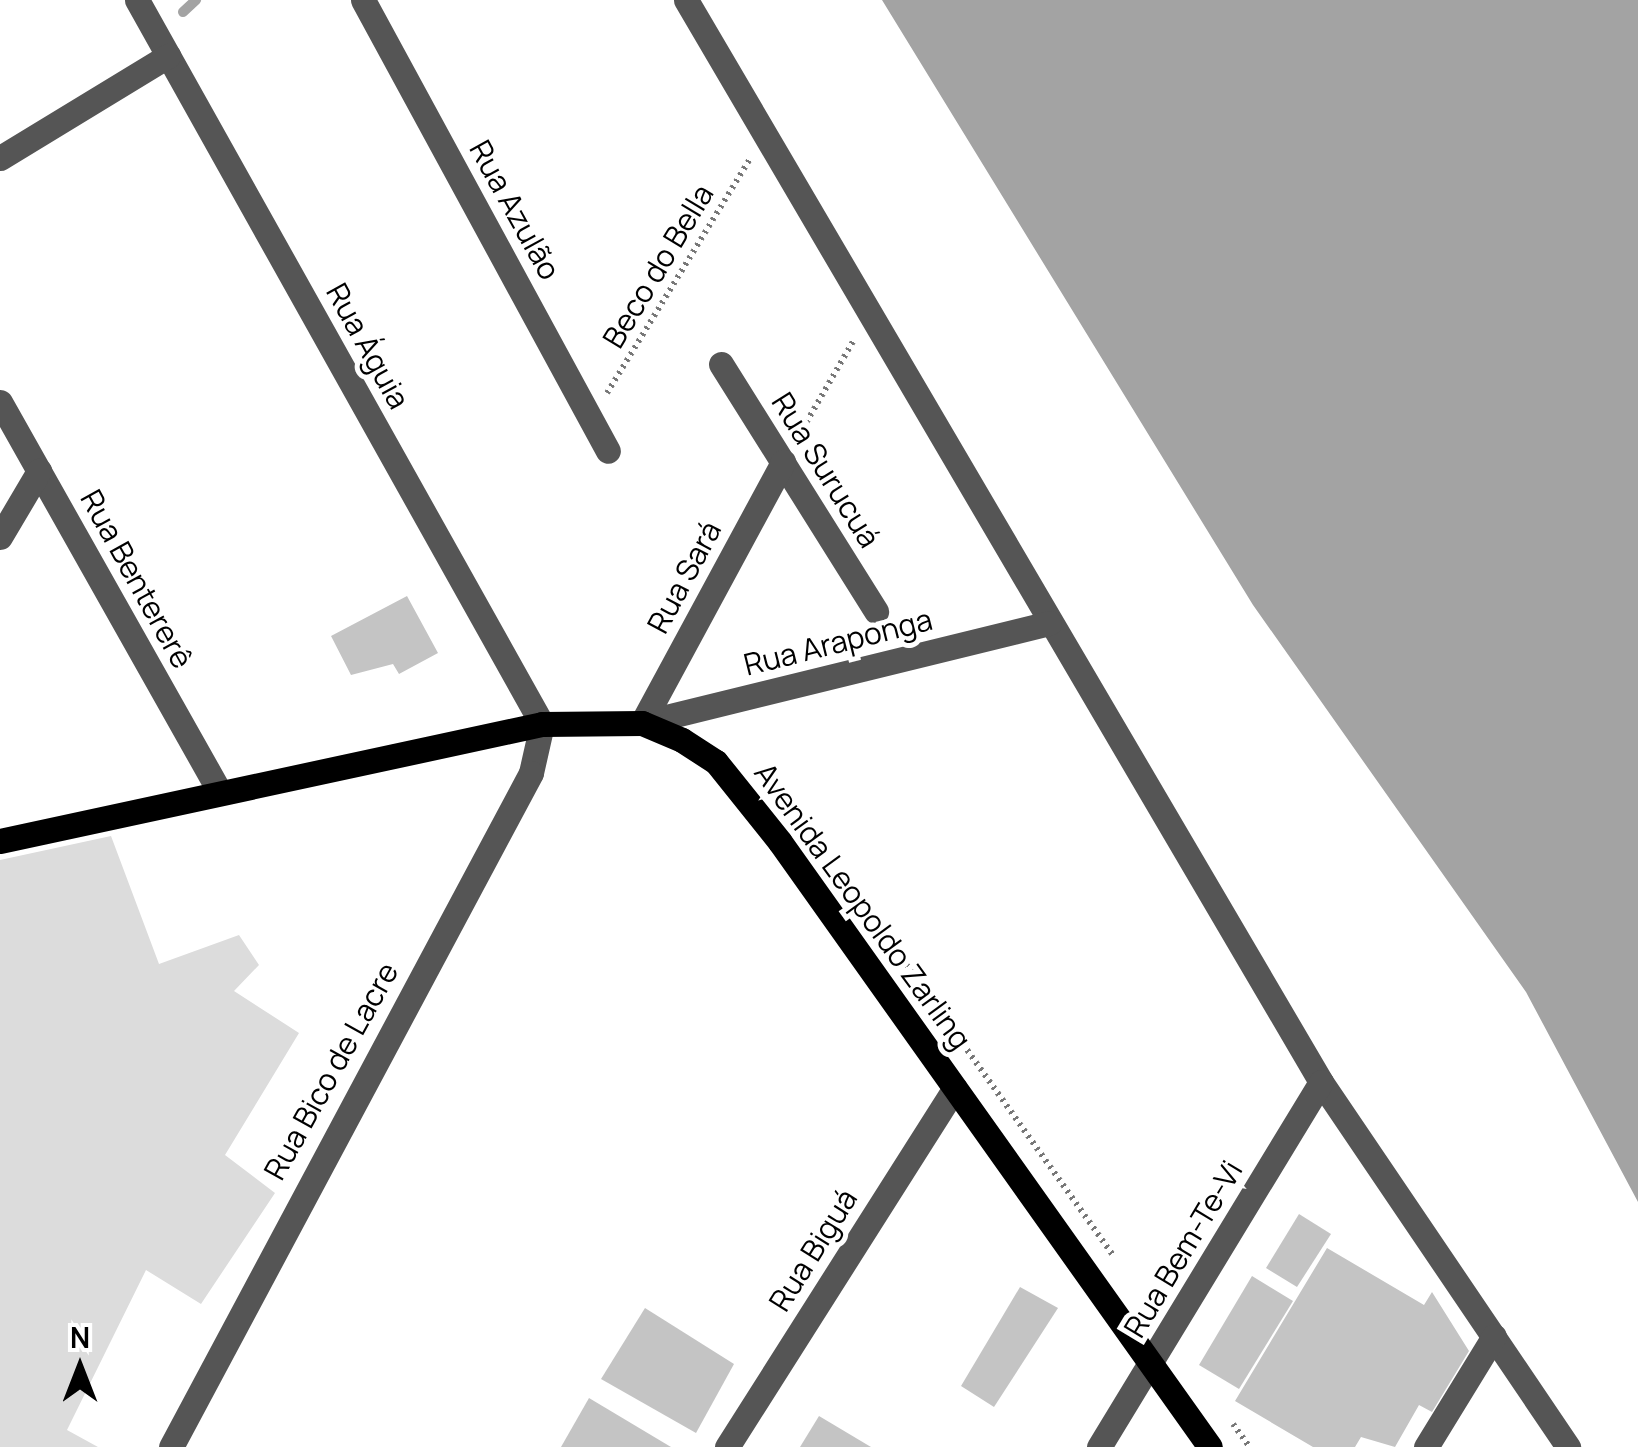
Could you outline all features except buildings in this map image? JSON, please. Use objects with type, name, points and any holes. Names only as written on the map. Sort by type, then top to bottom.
[{"type":"main road","name":"Avenida Leopoldo Zarling","points":[[0,841],[218,788],[542,724],[642,723],[716,762],[744,794],[1210,1447]]},
{"type":"street","name":"Rua Águia","points":[[137,0],[542,724]]},
{"type":"street","name":"Rua Azulão","points":[[364,0],[608,451]]},
{"type":"street","points":[[686,0],[868,317],[1320,1082],[1568,1447]]},
{"type":"street","points":[[0,158],[168,56]]},
{"type":"street","name":"Rua Surucuá","points":[[721,364],[876,610]]},
{"type":"street","name":"Rua Bentererê","points":[[0,402],[218,788]]},
{"type":"street","name":"Rua Sará","points":[[642,723],[783,462]]},
{"type":"street","points":[[0,536],[39,471]]},
{"type":"street","name":"Rua Araponga","points":[[642,723],[1049,623]]},
{"type":"street","name":"Rua Bico de Lacre","points":[[171,1447],[531,773],[542,724]]},
{"type":"street","name":"Rua Bem-Te-Vi","points":[[1098,1447],[1152,1365],[1320,1082]]},
{"type":"street","name":"Rua Biguá","points":[[726,1447],[956,1088]]},
{"type":"street","points":[[1426,1447],[1494,1336]]},
{"type":"path","name":"Beco do Bella","points":[[591,420],[763,136]]},
{"type":"path","points":[[783,462],[868,317]]},
{"type":"shaded area","points":[[882,0],[1638,0],[1638,1202],[1526,992],[1253,605]]},
{"type":"shaded area","points":[[111,836],[159,964],[239,935],[259,965],[234,991],[299,1033],[225,1155],[275,1193],[201,1304],[146,1270],[67,1430],[98,1447],[0,1447],[0,860]]},
{"type":"waterway","points":[[183,12],[196,0]]}]
